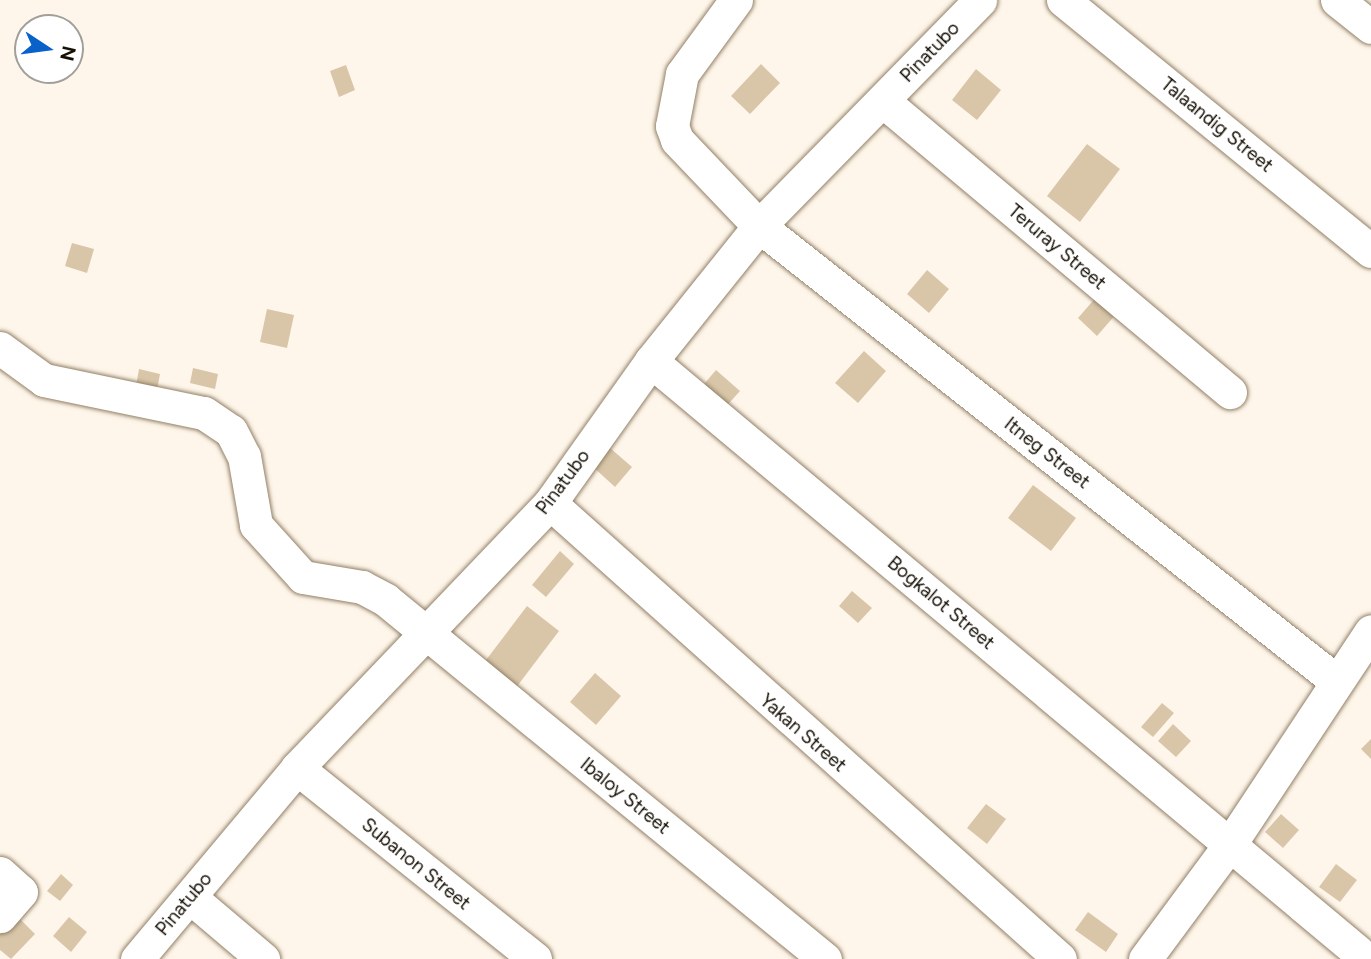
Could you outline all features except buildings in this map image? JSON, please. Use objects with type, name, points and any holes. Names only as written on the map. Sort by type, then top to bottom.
[{"type":"street","name":"Itneg Street","points":[[736,0],[682,74],[672,126],[677,139],[759,226],[1335,680]]},
{"type":"street","name":"Pinatubo","points":[[137,959],[297,768],[550,503],[652,361],[759,226],[980,0]]},
{"type":"street","name":"Talaandig Street","points":[[1063,0],[1371,251]]},
{"type":"street","points":[[1338,0],[1371,27]]},
{"type":"street","name":"Teruray Street","points":[[883,101],[1230,392]]},
{"type":"street","name":"Ibaloy Street","points":[[0,348],[44,380],[204,413],[232,431],[244,456],[256,524],[303,577],[362,587],[426,633],[825,959]]},
{"type":"street","name":"Bogkalot Street","points":[[652,361],[1230,844],[1361,948]]},
{"type":"street","name":"Yakan Street","points":[[550,503],[1060,959]]},
{"type":"street","points":[[1145,959],[1230,844],[1335,680],[1371,631]]},
{"type":"street","name":"Subanon Street","points":[[297,768],[535,959]]},
{"type":"street","points":[[0,873],[21,891],[0,916]]},
{"type":"street","points":[[190,897],[263,959]]}]
